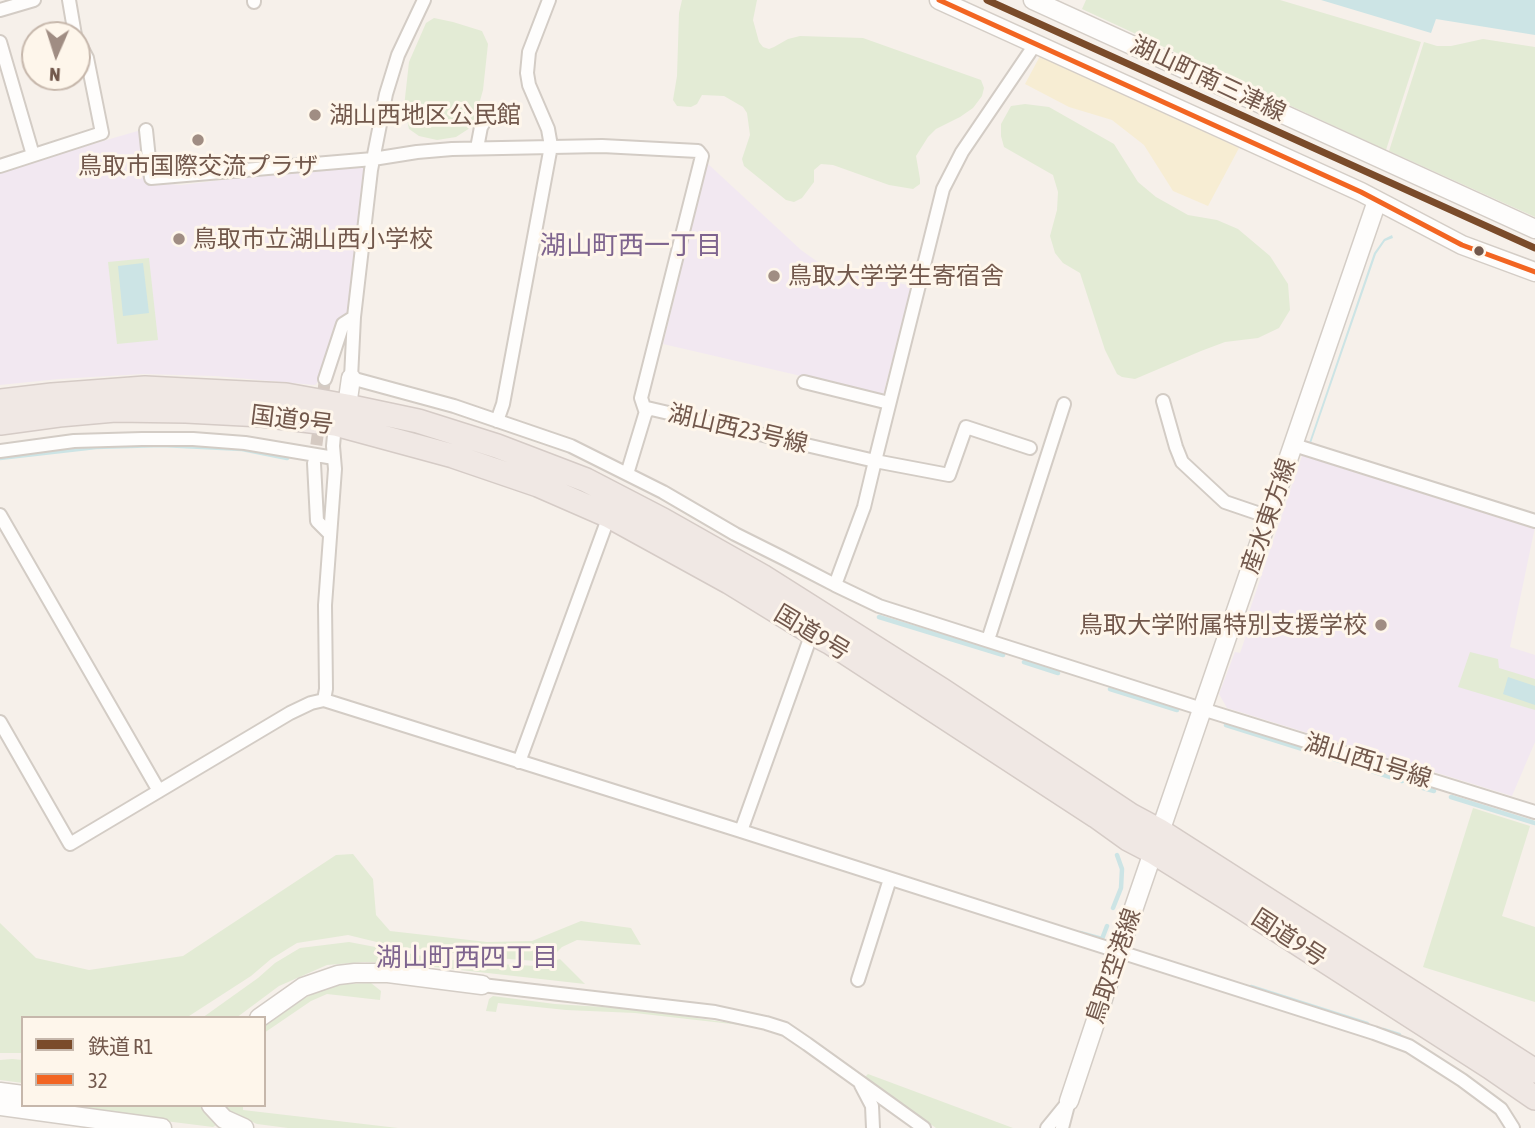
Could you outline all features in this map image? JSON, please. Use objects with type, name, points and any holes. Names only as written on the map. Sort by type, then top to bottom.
[{"type":"highway","name":"国道9号","points":[[0,401],[145,388],[286,395],[538,485],[609,516],[729,582],[831,643],[1128,839],[1157,841],[1535,1071]]},
{"type":"highway","name":"国道9号","points":[[0,423],[115,410],[341,415],[418,421],[497,446],[586,480],[762,576],[942,690],[1132,816],[1157,841],[1535,1098]]},
{"type":"street","points":[[0,10],[34,0]]},
{"type":"street","points":[[69,0],[73,21]]},
{"type":"street","points":[[324,700],[325,604],[335,469],[333,446],[351,378],[354,317],[373,159],[386,94],[398,55],[424,0]]},
{"type":"street","points":[[498,421],[551,146],[548,129],[529,85],[527,73],[529,52],[549,0]]},
{"type":"street","points":[[939,0],[1377,201],[1462,245],[1535,272]]},
{"type":"street","name":"湖山町南三津線","points":[[1034,0],[1535,229]]},
{"type":"street","points":[[0,42],[33,156]]},
{"type":"street","points":[[835,585],[864,507],[943,189],[962,152],[1036,43]]},
{"type":"street","points":[[0,166],[102,134],[91,78]]},
{"type":"street","points":[[477,148],[477,137],[489,114]]},
{"type":"street","points":[[146,130],[151,178],[477,148],[602,146],[698,151],[702,156],[641,398],[646,413]]},
{"type":"street","name":"産水東方線","points":[[1157,841],[1377,201]]},
{"type":"street","points":[[325,379],[343,324],[354,317]]},
{"type":"street","points":[[351,378],[454,405],[571,446],[663,492],[735,534],[879,606],[1202,709]]},
{"type":"street","points":[[804,382],[889,403]]},
{"type":"street","points":[[1163,401],[1175,447],[1182,462],[1225,502],[1269,517]]},
{"type":"street","points":[[988,640],[1064,404]]},
{"type":"street","name":"湖山西23号線","points":[[627,474],[647,408],[875,461],[949,475],[966,427],[1030,448]]},
{"type":"street","points":[[0,451],[74,442],[194,439],[245,443],[334,458]]},
{"type":"street","points":[[1294,445],[1535,521]]},
{"type":"street","points":[[314,463],[317,521],[329,533]]},
{"type":"street","points":[[0,515],[159,791]]},
{"type":"street","points":[[519,762],[609,516]]},
{"type":"street","points":[[741,831],[812,634]]},
{"type":"street","points":[[0,722],[70,844],[289,713],[324,700],[1374,1033],[1409,1046],[1462,1080],[1501,1109],[1513,1128]]},
{"type":"street","name":"湖山西1号線","points":[[1202,709],[1535,813]]},
{"type":"street","name":"鳥取空港線","points":[[1069,1101],[1157,841]]},
{"type":"street","points":[[858,980],[890,879]]},
{"type":"street","points":[[262,1016],[303,987],[338,975],[388,973],[701,1011],[761,1021],[785,1029],[924,1128]]},
{"type":"street","points":[[860,1081],[872,1106],[873,1128]]},
{"type":"street","points":[[0,1092],[21,1095]]},
{"type":"street","points":[[1047,1128],[1069,1101]]},
{"type":"street","points":[[1062,1128],[1069,1101]]},
{"type":"street","points":[[0,1106],[162,1128]]},
{"type":"street","points":[[213,1107],[224,1119],[244,1128]]},
{"type":"shaded area","name":"鳥取市立湖山西小学校","points":[[141,130],[149,182],[181,185],[368,162],[349,312],[333,330],[322,382],[315,385],[215,376],[143,374],[0,385],[0,171]]},
{"type":"shaded area","name":"鳥取大学学生寄宿舎","points":[[707,163],[801,250],[825,267],[912,286],[883,395],[663,344]]},
{"type":"shaded area","name":"鳥取大学附属特別支援学校","points":[[1303,453],[1535,527],[1510,647],[1535,655],[1535,742],[1512,796],[1227,708],[1219,694],[1235,652],[1240,653],[1249,627],[1245,624]]},
{"type":"green space","points":[[682,0],[757,0],[753,20],[763,47],[769,49],[800,36],[863,38],[981,80],[984,88],[982,96],[973,108],[936,129],[928,137],[916,156],[920,184],[913,189],[889,185],[833,165],[821,164],[814,170],[814,182],[802,198],[794,202],[786,200],[744,166],[742,159],[750,135],[747,113],[743,107],[724,96],[702,95],[697,104],[691,107],[677,106],[673,100]]},
{"type":"green space","points":[[1086,0],[1280,0],[1421,42],[1386,150],[1082,9]]},
{"type":"green space","points":[[434,18],[482,31],[488,44],[483,90],[473,126],[456,137],[437,140],[419,136],[409,129],[404,107],[409,62],[426,23]]},
{"type":"green space","points":[[1483,39],[1535,47],[1535,217],[1389,151],[1424,42],[1451,46]]},
{"type":"green space","points":[[1025,104],[1049,107],[1114,144],[1138,182],[1156,197],[1188,215],[1217,220],[1238,229],[1270,256],[1288,284],[1290,310],[1279,328],[1258,338],[1225,342],[1135,379],[1117,374],[1105,350],[1080,273],[1063,263],[1055,253],[1050,236],[1057,210],[1058,192],[1053,175],[1004,147],[1001,124],[1011,106]]},
{"type":"green space","points":[[149,258],[158,340],[117,344],[108,262]]},
{"type":"green space","points":[[1470,652],[1498,659],[1499,668],[1535,679],[1535,710],[1458,687]]},
{"type":"green space","points":[[1473,808],[1530,826],[1502,916],[1535,927],[1535,1002],[1423,967]]},
{"type":"green space","points":[[353,854],[373,879],[376,915],[390,931],[487,942],[532,941],[581,921],[631,928],[641,945],[577,940],[562,947],[551,958],[536,961],[393,946],[348,935],[297,943],[189,1016],[21,1016],[21,1053],[0,1053],[0,923],[36,958],[89,970],[183,956],[336,855]]},
{"type":"green space","points":[[349,942],[433,958],[497,964],[537,966],[560,959],[585,984],[399,963],[327,965],[279,986],[239,1016],[205,1016],[275,963],[300,948]]},
{"type":"green space","points":[[371,983],[381,991],[380,1000],[327,994],[311,1001],[266,1032],[266,1026],[303,999],[323,989],[345,984]]},
{"type":"green space","points":[[493,996],[555,1004],[635,1009],[758,1027],[635,1013],[498,1003],[496,1012],[486,1011],[489,999]]},
{"type":"green space","points":[[0,1060],[21,1060],[21,1083],[0,1080]]},
{"type":"green space","points":[[868,1074],[1013,1128],[936,1128],[865,1077]]},
{"type":"green space","points":[[53,1107],[204,1107],[218,1124],[213,1127]]},
{"type":"green space","points":[[225,1107],[243,1107],[243,1110],[398,1128],[288,1128],[257,1124],[229,1112]]},
{"type":"sand","points":[[1040,56],[1239,148],[1208,206],[1173,191],[1144,145],[1112,120],[1069,107],[1025,84]]},
{"type":"water","points":[[1321,0],[1535,0],[1535,35],[1436,19],[1431,33]]},
{"type":"water","points":[[1392,235],[1393,238],[1385,241],[1376,254],[1309,443],[1374,253],[1384,239]]},
{"type":"water","points":[[143,263],[149,313],[123,316],[118,266]]},
{"type":"water","points":[[1508,677],[1535,686],[1535,705],[1503,694]]},
{"type":"waterway","points":[[0,458],[96,447],[162,445],[242,449],[287,458]]},
{"type":"waterway","points":[[879,617],[1003,655]]},
{"type":"waterway","points":[[1024,662],[1058,673]]},
{"type":"waterway","points":[[1110,689],[1177,710]]},
{"type":"waterway","points":[[1226,725],[1347,763]]},
{"type":"waterway","points":[[1363,768],[1402,781]]},
{"type":"waterway","points":[[1416,786],[1434,791]]},
{"type":"waterway","points":[[1451,797],[1535,823]]},
{"type":"waterway","points":[[1113,908],[1121,888],[1122,869],[1117,855]]},
{"type":"waterway","points":[[1080,933],[1102,939],[1107,926]]},
{"type":"waterway","points":[[1251,987],[1367,1024]]},
{"type":"waterway","points":[[1383,1030],[1399,1035]]},
{"type":"tunnel","points":[[314,463],[325,379]]},
{"type":"rail line","name":"R1","points":[[987,0],[1535,248]]},
{"type":"transit line","name":"32","points":[[939,0],[1361,192],[1462,245],[1535,272]]},
{"type":"place","name":"湖山西地区公民館","points":[[315,115]]},
{"type":"place","name":"鳥取市国際交流プラザ","points":[[198,140]]},
{"type":"place","name":"鳥取市立湖山西小学校","points":[[179,239]]},
{"type":"place","name":"鳥取大学学生寄宿舎","points":[[774,276]]},
{"type":"place","name":"鳥取大学附属特別支援学校","points":[[1381,625]]},
{"type":"district","name":"湖山町西一丁目","points":[[631,246]]},
{"type":"district","name":"湖山町西四丁目","points":[[467,958]]}]
